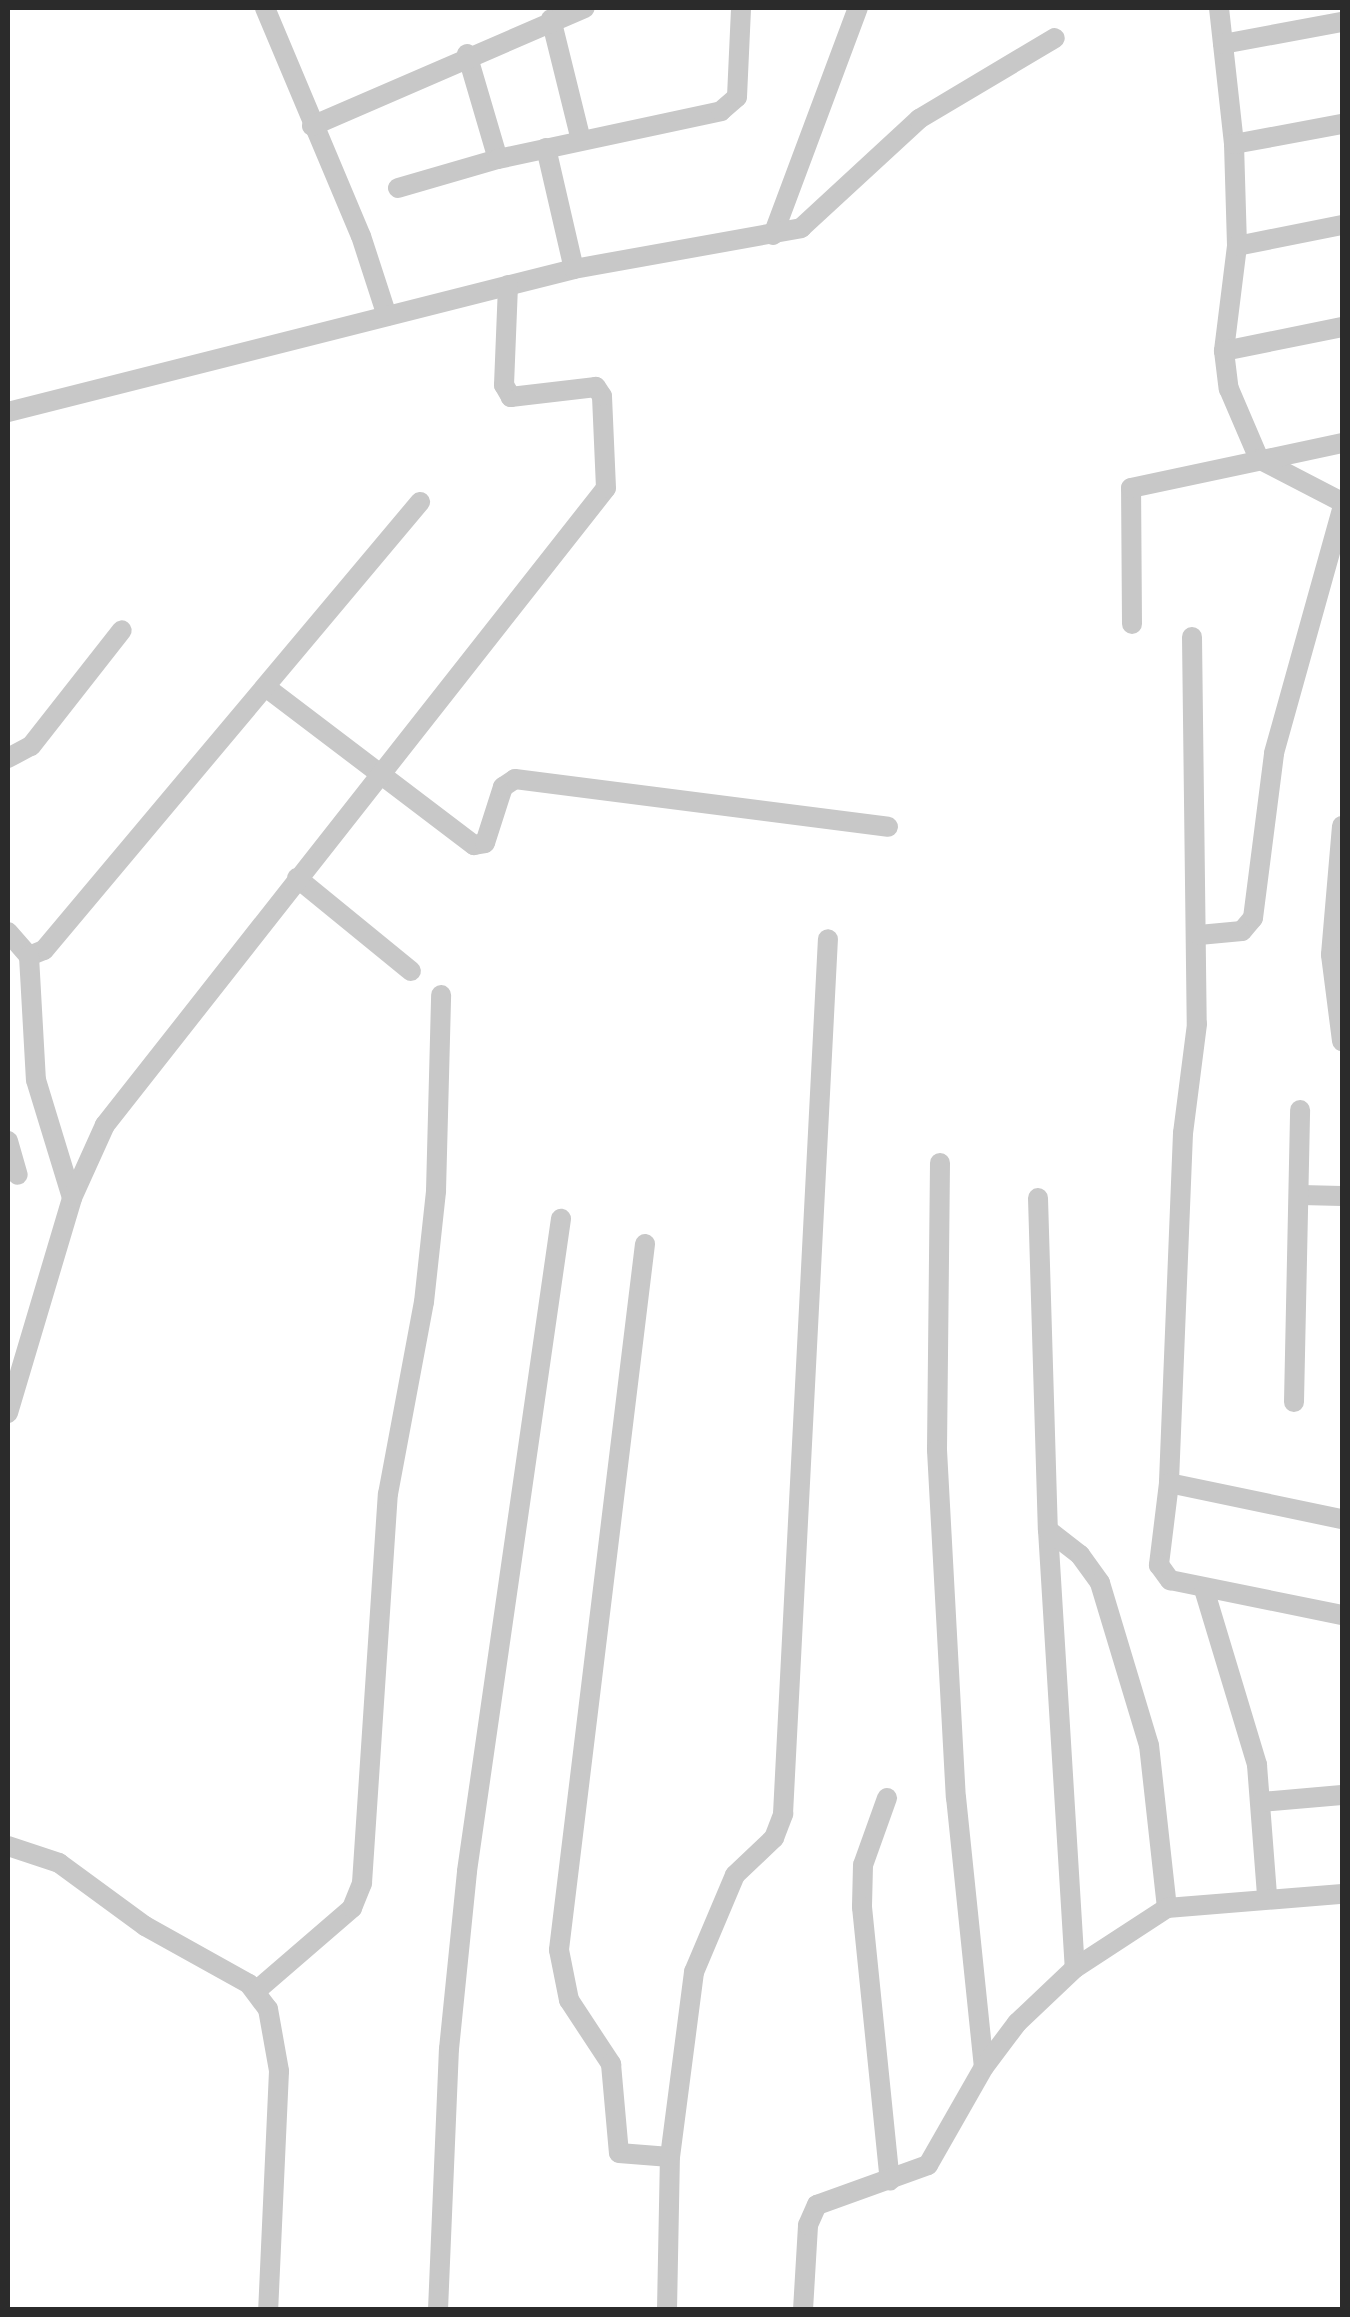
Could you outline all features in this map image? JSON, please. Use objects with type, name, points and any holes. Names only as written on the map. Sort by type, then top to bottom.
[{"type":"street","points":[[266,8],[361,236],[386,316]]},
{"type":"street","points":[[312,126],[467,54],[585,8]]},
{"type":"street","points":[[398,188],[498,159],[731,105],[738,86],[740,8]]},
{"type":"street","points":[[773,235],[858,8]]},
{"type":"street","points":[[1219,8],[1234,144],[1237,246],[1224,351],[1228,389],[1259,459],[1342,502]]},
{"type":"street","points":[[551,19],[581,140]]},
{"type":"street","points":[[1223,44],[1342,22]]},
{"type":"street","points":[[8,412],[574,269],[801,228],[919,120],[1055,38]]},
{"type":"street","points":[[467,54],[498,159]]},
{"type":"street","points":[[1234,144],[1342,124]]},
{"type":"street","points":[[546,148],[574,269]]},
{"type":"street","points":[[1237,246],[1342,225]]},
{"type":"street","points":[[8,1412],[72,1198],[104,1125],[606,488],[602,396],[596,387],[511,397],[504,385],[508,286]]},
{"type":"street","points":[[1224,351],[1342,328]]},
{"type":"street","points":[[1132,624],[1131,488],[1342,443]]},
{"type":"street","points":[[30,956],[44,950],[420,502]]},
{"type":"street","points":[[1199,935],[1242,931],[1253,918],[1274,753],[1342,510]]},
{"type":"street","points":[[8,758],[32,746],[122,630]]},
{"type":"street","points":[[1192,638],[1198,1024],[1183,1133],[1169,1483],[1158,1565],[1170,1580],[1342,1615]]},
{"type":"street","points":[[267,688],[379,778],[480,846],[502,787],[515,779],[888,827]]},
{"type":"street","points":[[1342,826],[1331,955],[1342,1040]]},
{"type":"street","points":[[297,878],[412,971]]},
{"type":"street","points":[[8,932],[30,956],[36,1080],[72,1198]]},
{"type":"street","points":[[667,2310],[670,2157],[694,1972],[735,1875],[774,1838],[783,1814],[828,938]]},
{"type":"street","points":[[256,1991],[352,1908],[362,1883],[388,1494],[424,1302],[436,1191],[441,995]]},
{"type":"street","points":[[1294,1402],[1300,1110]]},
{"type":"street","points":[[8,1141],[18,1175]]},
{"type":"street","points":[[940,1163],[937,1450],[956,1797],[984,2067]]},
{"type":"street","points":[[1301,1195],[1342,1196]]},
{"type":"street","points":[[1038,1198],[1048,1530],[1075,1968]]},
{"type":"street","points":[[438,2310],[449,2049],[467,1871],[562,1219]]},
{"type":"street","points":[[646,1244],[559,1950],[569,2000],[611,2064],[619,2152],[670,2157]]},
{"type":"street","points":[[1169,1483],[1342,1519]]},
{"type":"street","points":[[1048,1530],[1080,1555],[1100,1582],[1150,1745],[1167,1908]]},
{"type":"street","points":[[1204,1589],[1256,1765],[1267,1896]]},
{"type":"street","points":[[1261,1802],[1342,1795]]},
{"type":"street","points":[[887,1798],[863,1864],[862,1907],[890,2181]]},
{"type":"street","points":[[8,1846],[60,1863],[145,1926],[256,1991],[268,2009],[279,2070],[268,2310]]},
{"type":"street","points":[[803,2310],[808,2225],[818,2205],[928,2165],[984,2067],[1018,2023],[1075,1968],[1167,1908],[1267,1896],[1342,1894]]}]
